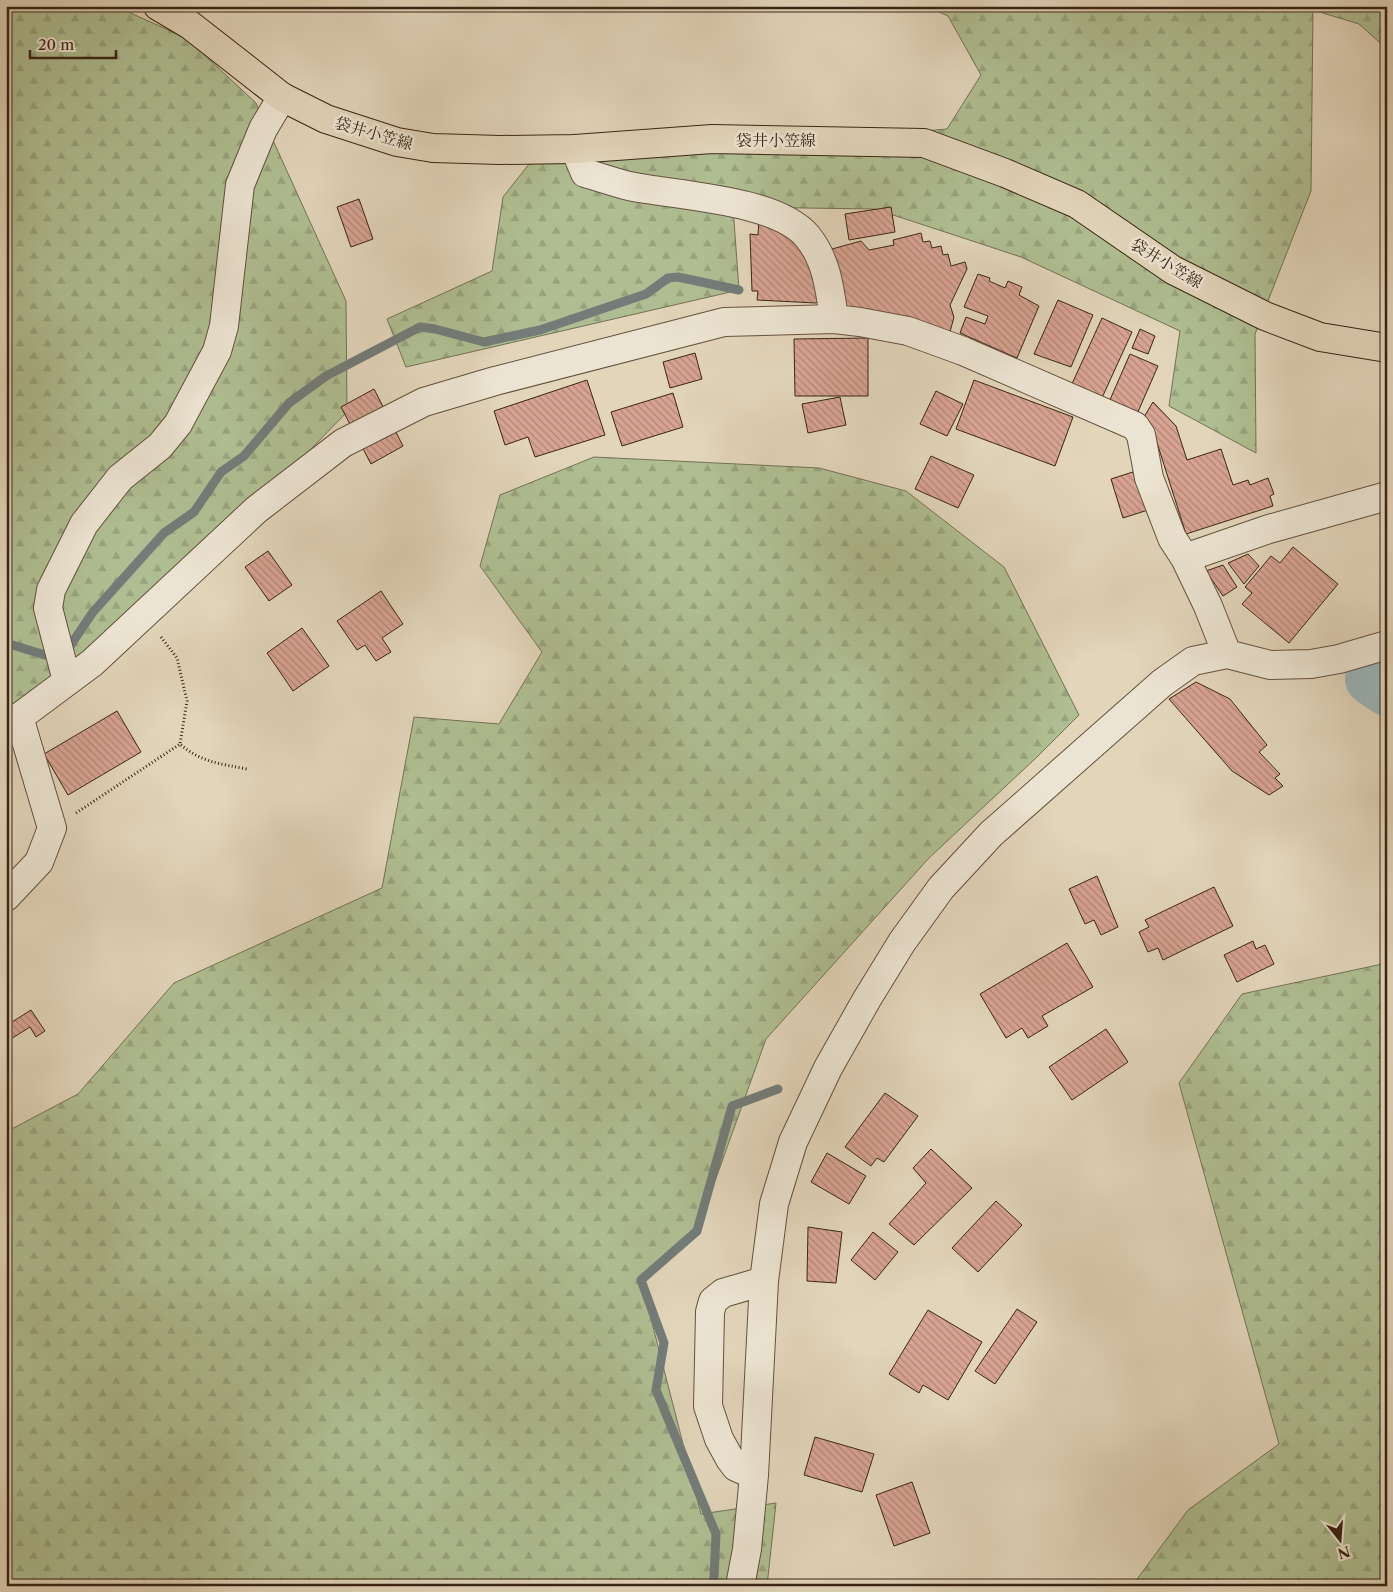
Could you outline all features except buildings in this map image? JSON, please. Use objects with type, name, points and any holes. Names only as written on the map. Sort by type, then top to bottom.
[{"type":"main road","name":"袋井小笠線","points":[[158,6],[190,25],[282,97],[326,119],[397,142],[432,148],[500,150],[575,149],[712,139],[924,143],[1005,173],[1077,204],[1173,270],[1265,316],[1320,337],[1387,348]]},
{"type":"street","points":[[67,681],[48,608],[51,590],[84,524],[120,478],[160,446],[178,424],[217,351],[224,326],[240,184],[263,129],[282,97]]},
{"type":"street","points":[[575,149],[585,173],[628,185],[751,206],[792,223],[806,236],[819,254],[826,272],[834,319]]},
{"type":"street","points":[[6,898],[38,862],[52,828],[12,722],[92,663],[256,510],[343,443],[424,402],[495,381],[724,322],[834,319],[908,331],[963,351],[1135,426],[1141,435],[1149,478],[1172,538],[1208,606],[1227,654]]},
{"type":"street","points":[[1184,558],[1269,529],[1387,496]]},
{"type":"street","points":[[740,1586],[747,1549],[754,1475],[764,1281],[774,1204],[793,1142],[828,1068],[902,942],[940,888],[991,834],[1162,683],[1193,661],[1227,654],[1270,665],[1311,664],[1340,659],[1387,645]]},
{"type":"street","points":[[754,1475],[736,1467],[730,1459],[719,1439],[708,1406],[710,1312],[713,1301],[723,1293],[764,1281]]},
{"type":"path","points":[[52,828],[180,744],[187,701],[177,658],[143,616]]},
{"type":"path","points":[[180,744],[191,754],[218,763],[247,769]]},
{"type":"green space","points":[[6,6],[115,6],[186,38],[256,103],[346,301],[347,412],[120,645],[6,728]]},
{"type":"green space","points":[[925,6],[1387,6],[1387,49],[1359,24],[1313,10],[1311,191],[1255,334],[1256,453],[1169,406],[1180,331],[1021,257],[875,209],[733,207],[739,290],[406,367],[387,319],[492,271],[503,197],[529,164],[947,129],[981,75],[948,16]]},
{"type":"green space","points":[[594,457],[819,468],[906,491],[1004,567],[1079,715],[929,858],[766,1039],[697,1231],[641,1280],[701,1514],[776,1503],[767,1586],[6,1586],[6,1132],[78,1094],[174,983],[382,888],[414,717],[499,724],[542,652],[480,566],[500,495]]},
{"type":"green space","points":[[1387,963],[1387,1586],[1132,1586],[1188,1510],[1279,1444],[1179,1083],[1242,994]]},
{"type":"waterway","points":[[6,643],[45,655],[70,646],[93,612],[164,533],[194,512],[221,472],[244,456],[289,403],[326,376],[420,327],[484,342],[540,330],[646,294],[668,278],[678,277],[739,290]]},
{"type":"waterway","points":[[1371,679],[1387,690]]},
{"type":"waterway","points":[[712,1586],[716,1534],[656,1390],[664,1343],[641,1280],[697,1231],[732,1106],[778,1089]]}]
